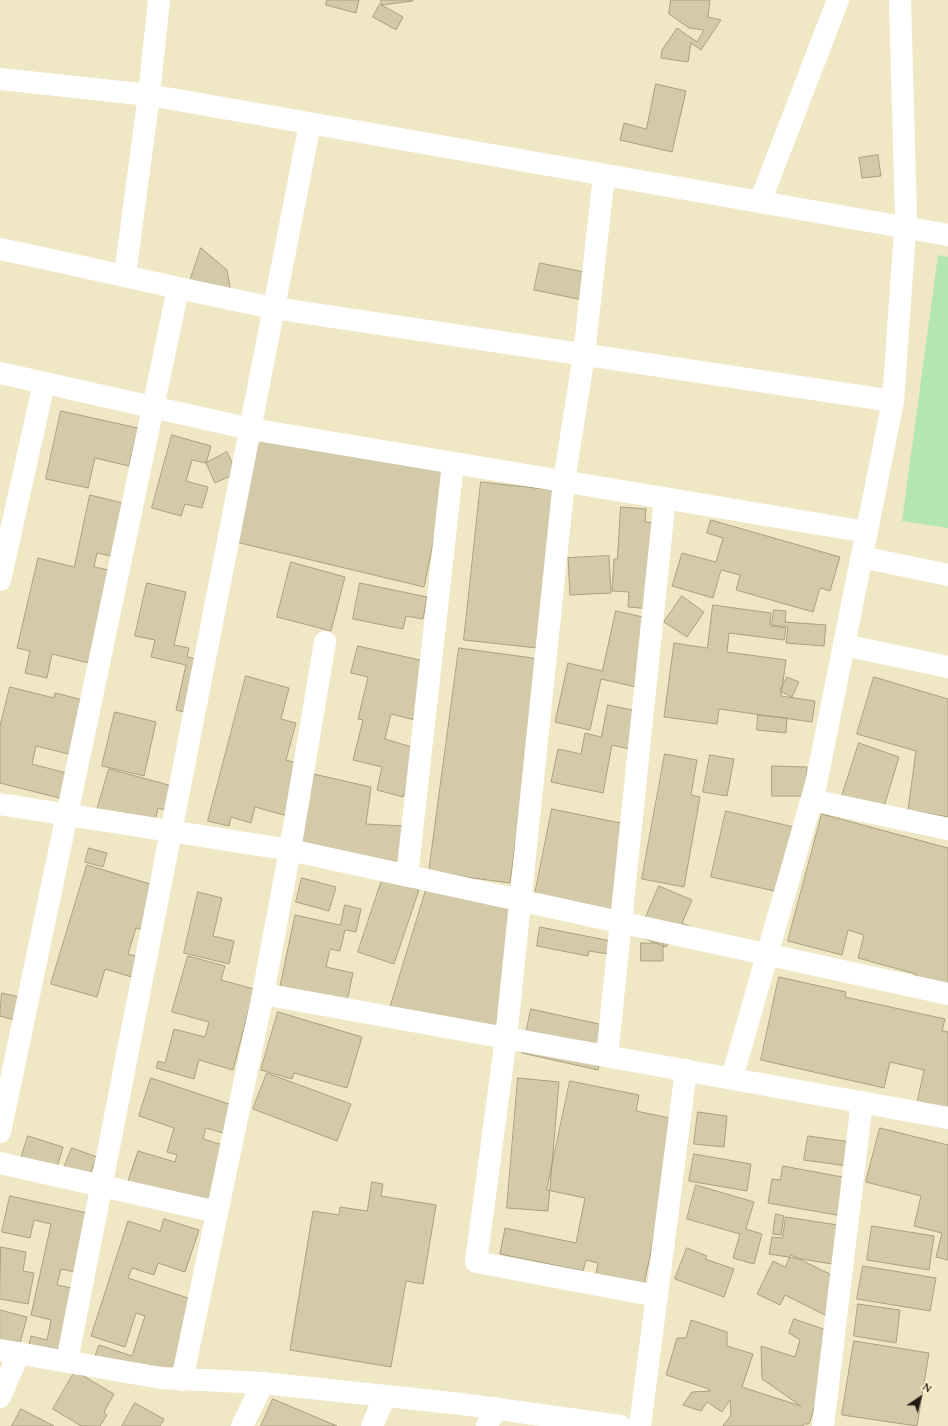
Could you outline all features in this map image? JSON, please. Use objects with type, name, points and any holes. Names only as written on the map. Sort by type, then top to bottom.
[{"type":"street","points":[[125,275],[148,95],[158,0]]},
{"type":"street","points":[[760,202],[838,0]]},
{"type":"street","points":[[732,1078],[816,784],[893,402],[906,228],[900,0]]},
{"type":"street","points":[[0,79],[148,95],[948,235]]},
{"type":"street","points":[[67,1361],[310,124]]},
{"type":"street","points":[[604,175],[584,355],[564,481],[506,1038],[476,1262],[657,1296]]},
{"type":"street","points":[[0,248],[125,275],[178,289],[274,308],[893,402]]},
{"type":"street","points":[[0,1132],[178,289]]},
{"type":"street","points":[[0,373],[250,429],[867,532]]},
{"type":"street","points":[[0,580],[9,498],[44,383]]},
{"type":"street","points":[[407,876],[453,462]]},
{"type":"street","points":[[607,1056],[665,498]]},
{"type":"street","points":[[862,557],[948,575]]},
{"type":"street","points":[[182,1380],[264,994],[325,642]]},
{"type":"street","points":[[844,645],[948,667]]},
{"type":"street","points":[[812,800],[948,829]]},
{"type":"street","points":[[0,804],[67,813],[290,850],[767,956],[948,994]]},
{"type":"street","points":[[264,994],[948,1118]]},
{"type":"street","points":[[640,1426],[686,1070]]},
{"type":"street","points":[[823,1426],[862,1102]]},
{"type":"street","points":[[0,1163],[217,1212]]},
{"type":"street","points":[[0,1397],[9,1351],[161,1378],[263,1382],[385,1396],[491,1417],[614,1426]]},
{"type":"street","points":[[242,1426],[263,1382]]},
{"type":"street","points":[[372,1426],[385,1396]]},
{"type":"green space","points":[[938,255],[948,257],[948,528],[902,521]]},
{"type":"building","points":[[327,0],[359,0],[356,13],[326,5]]},
{"type":"building","points":[[381,0],[413,0],[413,1],[382,5]]},
{"type":"building","points":[[671,0],[710,0],[708,17],[721,20],[701,50],[691,43],[688,62],[661,58],[662,50],[677,28],[697,42],[704,30],[689,28],[669,14]]},
{"type":"building","points":[[380,4],[403,17],[396,30],[373,17]]},
{"type":"building","points":[[656,84],[686,91],[672,152],[620,140],[624,123],[646,129]]},
{"type":"building","points":[[878,155],[881,176],[862,178],[859,158]]},
{"type":"building","points":[[201,248],[227,270],[231,293],[189,284]]},
{"type":"building","points":[[540,263],[589,273],[583,300],[534,290]]},
{"type":"building","points":[[61,411],[138,428],[129,466],[95,458],[88,488],[46,479]]},
{"type":"building","points":[[172,435],[211,446],[206,463],[192,460],[186,481],[208,487],[202,508],[185,504],[181,516],[152,508]]},
{"type":"building","points":[[256,438],[448,471],[424,587],[236,542]]},
{"type":"building","points":[[227,452],[237,473],[215,483],[206,463]]},
{"type":"building","points":[[481,482],[554,490],[537,648],[464,640]]},
{"type":"building","points":[[90,495],[127,504],[115,557],[97,553],[94,567],[109,570],[89,663],[52,654],[47,678],[25,673],[30,651],[17,648],[38,558],[74,567]]},
{"type":"building","points":[[621,507],[646,509],[645,522],[658,523],[653,609],[628,607],[629,592],[612,591],[614,559],[617,559]]},
{"type":"building","points":[[711,520],[840,557],[830,591],[820,588],[813,612],[736,590],[740,575],[721,570],[713,598],[672,586],[682,553],[716,562],[723,538],[707,533]]},
{"type":"building","points":[[609,556],[611,593],[570,595],[568,558]]},
{"type":"building","points":[[291,562],[345,577],[331,631],[277,617]]},
{"type":"building","points":[[147,583],[186,592],[174,645],[189,648],[187,657],[205,661],[192,714],[176,710],[186,665],[151,657],[155,640],[135,636]]},
{"type":"building","points":[[360,583],[427,597],[423,619],[406,616],[403,629],[353,619]]},
{"type":"building","points":[[682,596],[704,612],[687,637],[664,622]]},
{"type":"building","points":[[713,605],[771,613],[770,626],[786,628],[784,640],[729,633],[727,652],[786,660],[781,696],[815,701],[812,722],[719,709],[717,724],[664,717],[674,643],[707,648]]},
{"type":"building","points":[[774,610],[786,611],[785,622],[826,625],[824,646],[786,643],[788,627],[772,625]]},
{"type":"building","points":[[616,611],[652,619],[636,687],[601,679],[590,730],[555,722],[568,663],[602,671]]},
{"type":"building","points":[[358,646],[424,661],[415,720],[391,714],[385,739],[415,748],[412,796],[404,794],[403,797],[377,790],[382,767],[353,760],[363,720],[358,719],[368,677],[351,673]]},
{"type":"building","points":[[459,648],[540,659],[510,883],[429,872]]},
{"type":"building","points":[[246,676],[289,688],[281,719],[296,723],[286,760],[300,764],[287,816],[255,807],[251,823],[231,817],[229,826],[208,821]]},
{"type":"building","points":[[787,677],[799,682],[792,697],[780,691]]},
{"type":"building","points":[[874,677],[948,699],[948,817],[908,810],[916,751],[857,734]]},
{"type":"building","points":[[10,687],[54,698],[55,693],[87,701],[73,755],[36,746],[32,764],[74,775],[67,800],[0,783],[0,726]]},
{"type":"building","points":[[608,705],[637,711],[629,749],[612,745],[603,793],[551,782],[558,749],[581,754],[585,733],[601,737]]},
{"type":"building","points":[[115,712],[156,722],[144,776],[102,766]]},
{"type":"building","points":[[758,715],[787,718],[786,733],[757,730]]},
{"type":"building","points":[[859,743],[899,757],[883,810],[842,796]]},
{"type":"building","points":[[665,754],[697,760],[691,795],[700,797],[684,887],[642,879]]},
{"type":"building","points":[[710,755],[734,759],[727,796],[703,792]]},
{"type":"building","points":[[772,766],[807,767],[806,796],[772,796]]},
{"type":"building","points":[[109,769],[176,787],[169,811],[158,808],[154,825],[97,810]]},
{"type":"building","points":[[309,773],[371,787],[366,824],[404,826],[401,869],[299,844]]},
{"type":"building","points":[[552,809],[630,825],[612,915],[534,899]]},
{"type":"building","points":[[726,811],[794,827],[779,892],[711,877]]},
{"type":"building","points":[[822,814],[948,848],[948,988],[915,979],[916,974],[858,958],[864,935],[848,930],[842,955],[788,941]]},
{"type":"building","points":[[89,848],[107,853],[103,867],[85,862]]},
{"type":"building","points":[[87,865],[160,887],[147,931],[136,928],[128,954],[148,959],[142,980],[105,969],[97,997],[51,984]]},
{"type":"building","points":[[383,877],[419,890],[394,964],[358,952]]},
{"type":"building","points":[[302,878],[336,887],[329,911],[296,902]]},
{"type":"building","points":[[659,886],[692,900],[682,923],[703,932],[671,937],[666,947],[638,936]]},
{"type":"building","points":[[426,890],[511,906],[500,1030],[390,1008]]},
{"type":"building","points":[[198,892],[222,898],[213,936],[234,941],[229,964],[184,953]]},
{"type":"building","points":[[345,905],[361,909],[356,932],[345,930],[340,951],[330,949],[326,967],[353,973],[346,1006],[279,991],[295,915],[340,925]]},
{"type":"building","points":[[540,927],[611,941],[608,954],[589,951],[588,956],[537,946]]},
{"type":"building","points":[[641,943],[663,943],[663,961],[641,961]]},
{"type":"building","points":[[188,956],[225,966],[221,980],[254,989],[233,1070],[199,1060],[194,1079],[156,1068],[158,1061],[165,1063],[174,1029],[205,1037],[209,1022],[172,1012]]},
{"type":"building","points":[[779,977],[846,992],[845,997],[945,1019],[942,1031],[948,1032],[948,1114],[916,1107],[924,1070],[890,1062],[884,1088],[761,1060]]},
{"type":"building","points":[[2,993],[24,998],[18,1021],[0,1016]]},
{"type":"building","points":[[531,1009],[608,1026],[598,1070],[522,1053]]},
{"type":"building","points":[[278,1012],[362,1037],[347,1088],[294,1073],[292,1079],[261,1070]]},
{"type":"building","points":[[267,1073],[351,1104],[337,1141],[253,1109]]},
{"type":"building","points":[[151,1078],[232,1105],[223,1133],[206,1128],[203,1139],[223,1145],[207,1217],[125,1190],[138,1151],[175,1162],[177,1155],[167,1152],[174,1128],[139,1116]]},
{"type":"building","points":[[518,1078],[559,1082],[548,1211],[507,1208]]},
{"type":"building","points":[[570,1081],[639,1095],[636,1111],[679,1120],[643,1289],[595,1279],[598,1263],[586,1260],[583,1271],[500,1254],[505,1228],[576,1243],[585,1198],[547,1190]]},
{"type":"building","points":[[698,1112],[727,1116],[724,1147],[694,1144]]},
{"type":"building","points":[[880,1128],[948,1145],[948,1260],[936,1257],[942,1233],[914,1226],[921,1196],[866,1182]]},
{"type":"building","points":[[28,1136],[63,1147],[56,1171],[17,1171]]},
{"type":"building","points":[[808,1136],[851,1142],[847,1166],[804,1160]]},
{"type":"building","points":[[72,1148],[97,1157],[88,1179],[63,1170]]},
{"type":"building","points":[[694,1154],[751,1164],[747,1191],[689,1181]]},
{"type":"building","points":[[783,1166],[848,1178],[842,1216],[768,1203],[772,1179],[780,1180]]},
{"type":"building","points":[[372,1182],[383,1184],[381,1196],[436,1205],[423,1284],[406,1281],[391,1367],[290,1350],[313,1211],[339,1215],[340,1207],[367,1211]]},
{"type":"building","points":[[696,1185],[754,1202],[746,1229],[762,1234],[754,1264],[733,1258],[740,1234],[687,1219]]},
{"type":"building","points":[[10,1196],[92,1214],[79,1273],[61,1269],[57,1285],[76,1289],[76,1353],[48,1347],[44,1362],[26,1357],[31,1336],[47,1340],[51,1320],[31,1315],[51,1224],[34,1220],[30,1238],[2,1232]]},
{"type":"building","points":[[776,1214],[784,1216],[781,1235],[773,1234]]},
{"type":"building","points":[[786,1217],[851,1227],[845,1266],[769,1254],[772,1237],[782,1238]]},
{"type":"building","points":[[164,1219],[199,1230],[185,1272],[158,1263],[154,1275],[132,1268],[128,1278],[197,1301],[170,1387],[95,1356],[99,1345],[132,1356],[145,1316],[136,1313],[125,1347],[91,1336],[128,1221],[160,1231]]},
{"type":"building","points":[[872,1226],[934,1236],[929,1270],[867,1260]]},
{"type":"building","points":[[1,1247],[26,1252],[23,1271],[34,1273],[28,1304],[0,1299]]},
{"type":"building","points":[[687,1248],[707,1256],[705,1259],[734,1269],[724,1297],[675,1279]]},
{"type":"building","points":[[791,1255],[842,1280],[825,1315],[785,1295],[780,1305],[757,1294],[773,1261],[785,1267]]},
{"type":"building","points":[[863,1266],[936,1278],[930,1311],[857,1299]]},
{"type":"building","points":[[858,1304],[900,1310],[896,1343],[854,1336]]},
{"type":"building","points":[[0,1310],[27,1317],[19,1347],[0,1342]]},
{"type":"building","points":[[794,1319],[838,1334],[809,1424],[804,1424],[803,1426],[723,1426],[731,1415],[730,1400],[722,1412],[707,1402],[701,1411],[683,1405],[692,1392],[711,1391],[666,1375],[677,1338],[686,1338],[691,1320],[727,1332],[727,1346],[753,1354],[742,1387],[801,1406],[762,1379],[761,1346],[795,1357],[800,1340],[789,1333]]},
{"type":"building","points":[[854,1341],[929,1353],[917,1426],[842,1415]]},
{"type":"building","points":[[75,1371],[114,1394],[104,1412],[107,1415],[100,1426],[81,1426],[53,1409]]},
{"type":"building","points":[[273,1399],[337,1426],[261,1426]]},
{"type":"building","points":[[135,1403],[164,1419],[160,1426],[122,1426]]},
{"type":"building","points":[[21,1409],[54,1426],[12,1426]]}]
